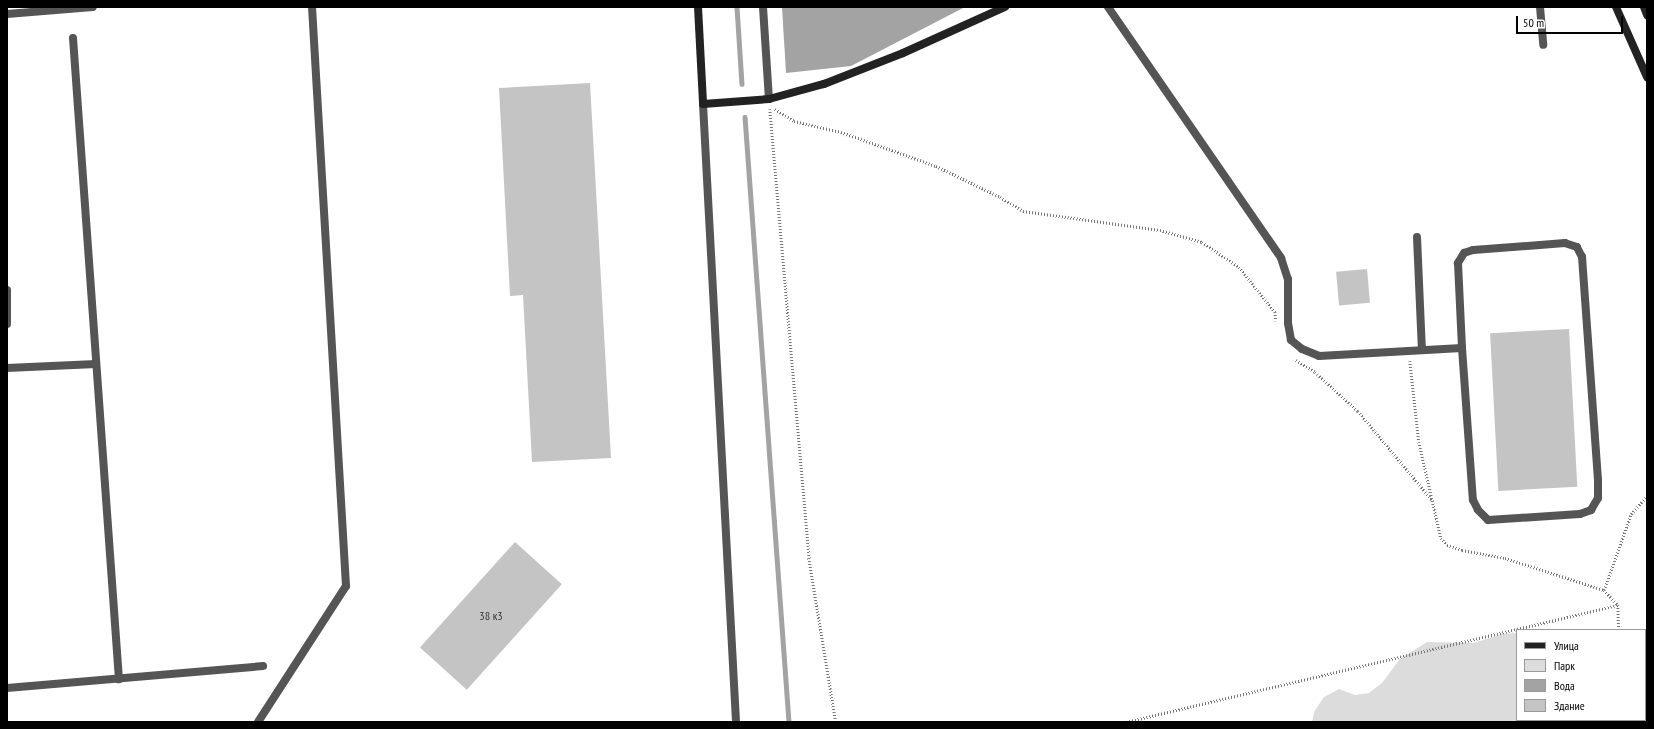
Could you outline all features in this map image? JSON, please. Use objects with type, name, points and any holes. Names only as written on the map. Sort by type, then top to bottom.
[{"type":"street","points":[[7,14],[93,7]]},
{"type":"street","points":[[258,722],[346,586],[312,7]]},
{"type":"street","points":[[698,7],[736,722]]},
{"type":"street","points":[[763,7],[769,103]]},
{"type":"street","points":[[703,104],[769,103],[859,71],[1005,7]]},
{"type":"street","points":[[1108,7],[1281,258],[1288,279],[1288,323],[1292,340],[1302,349],[1320,356],[1462,348]]},
{"type":"street","points":[[1540,7],[1543,45]]},
{"type":"street","points":[[1616,7],[1647,78]]},
{"type":"street","points":[[1644,7],[1647,15]]},
{"type":"street","points":[[73,38],[119,679]]},
{"type":"street","points":[[1417,237],[1422,350]]},
{"type":"street","points":[[1565,243],[1577,247],[1582,257],[1598,480],[1598,498],[1591,510],[1580,514],[1488,520],[1478,510],[1473,500],[1462,348],[1458,263],[1464,253],[1473,250],[1565,243]]},
{"type":"street","points":[[7,290],[7,324]]},
{"type":"street","points":[[7,368],[96,364]]},
{"type":"street","points":[[7,688],[263,666]]},
{"type":"path","points":[[769,103],[794,121],[841,132],[936,166],[1000,197],[1023,211],[1160,230],[1202,242],[1239,267],[1274,312],[1277,327]]},
{"type":"path","points":[[769,103],[809,558],[836,722]]},
{"type":"path","points":[[1295,358],[1315,372],[1358,411],[1433,500]]},
{"type":"path","points":[[1604,590],[1631,514],[1647,496]]},
{"type":"path","points":[[1517,629],[1618,605],[1619,629]]},
{"type":"path","points":[[1126,722],[1516,629]]},
{"type":"green space","points":[[1516,633],[1516,721],[1586,722],[1312,722],[1314,712],[1324,697],[1339,689],[1355,695],[1369,693],[1382,683],[1400,659],[1427,642],[1474,643],[1502,634]]},
{"type":"water","points":[[782,7],[965,7],[851,66],[786,73]]},
{"type":"building","points":[[590,83],[611,458],[532,462],[523,295],[510,296],[499,88]]},
{"type":"building","points":[[1367,269],[1370,303],[1339,306],[1336,272]]},
{"type":"building","points":[[1569,329],[1577,487],[1498,491],[1490,333]]},
{"type":"building","points":[[515,542],[562,584],[467,690],[420,648]]},
{"type":"waterway","points":[[737,7],[742,84]]},
{"type":"waterway","points":[[745,117],[789,722]]}]
